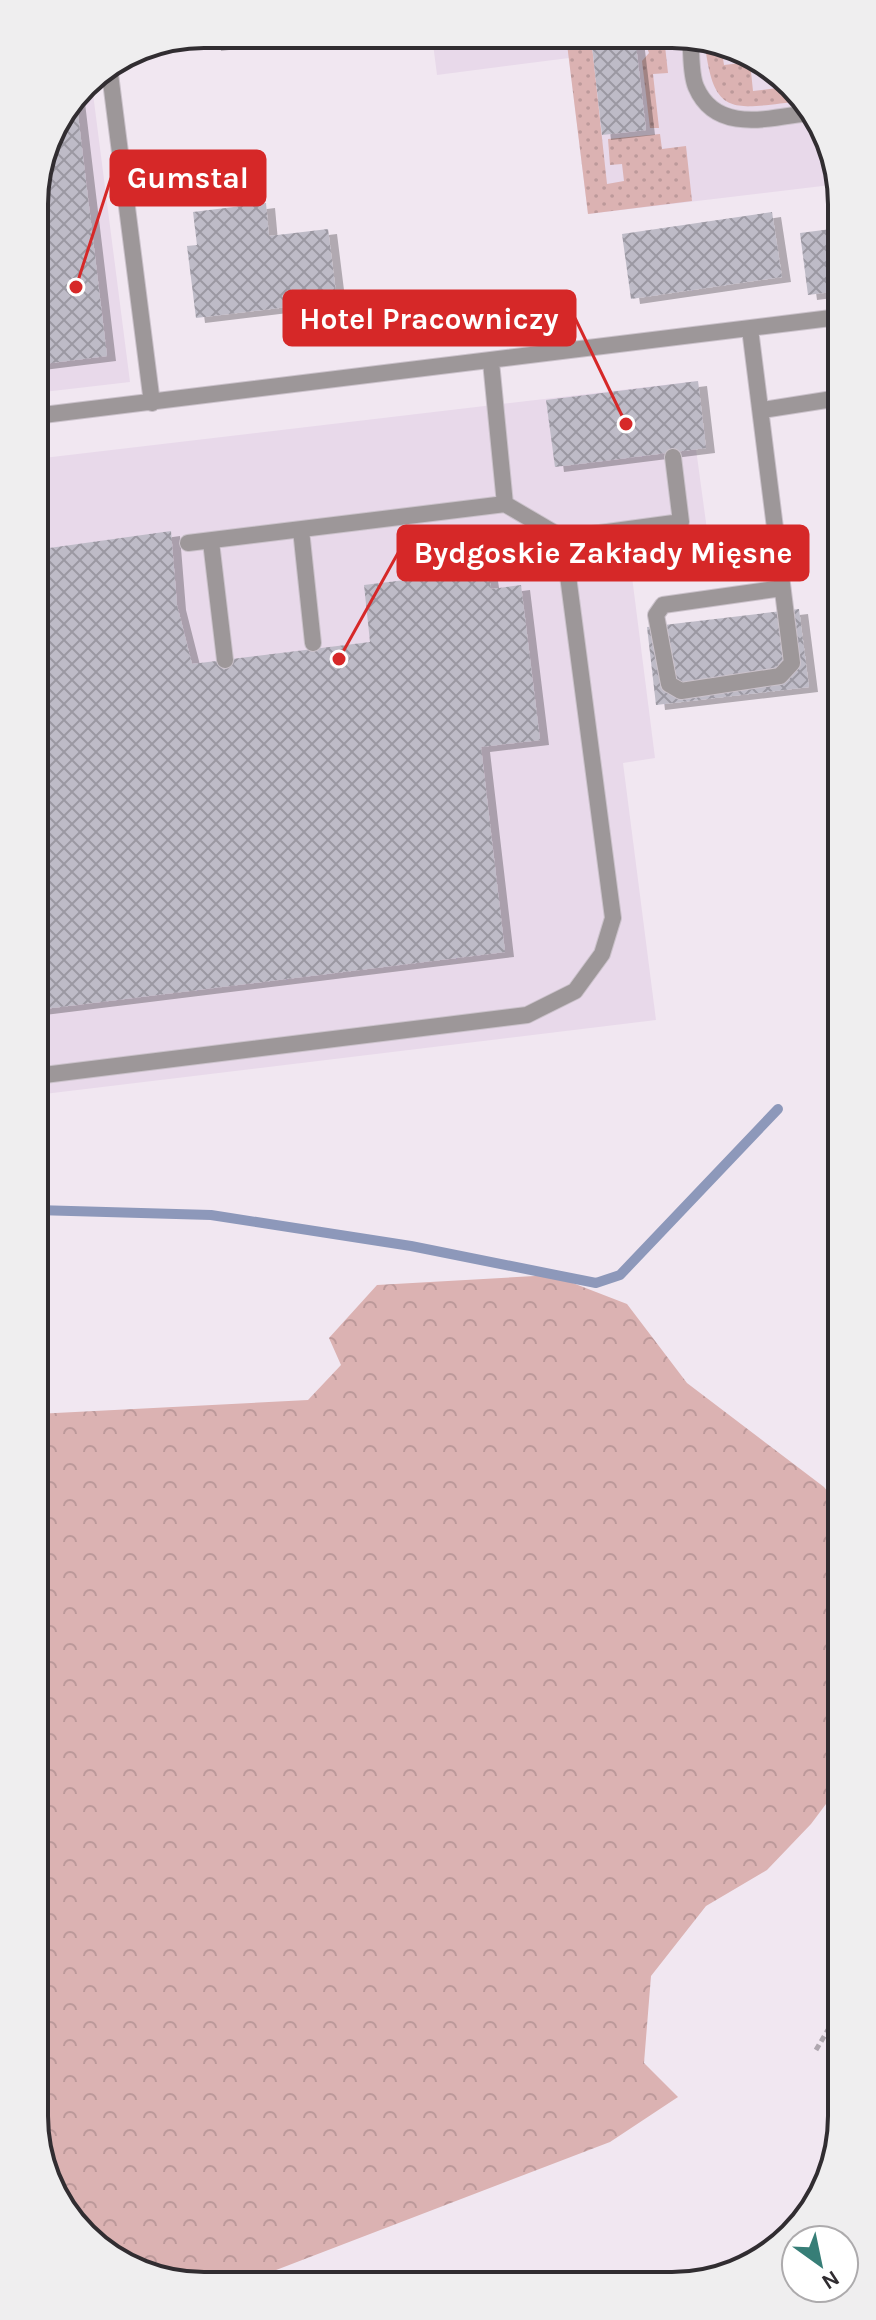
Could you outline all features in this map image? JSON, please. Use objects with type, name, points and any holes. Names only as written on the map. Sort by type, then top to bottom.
[{"type":"lane","points":[[692,49],[696,86],[717,113],[745,121],[799,114]]},
{"type":"lane","points":[[111,79],[152,403]]},
{"type":"lane","points":[[48,415],[828,318]]},
{"type":"lane","points":[[750,329],[792,663],[780,676],[681,691],[669,684],[656,615],[663,605],[782,588]]},
{"type":"lane","points":[[491,362],[505,504]]},
{"type":"lane","points":[[762,410],[828,400]]},
{"type":"lane","points":[[188,543],[505,504],[563,538],[681,522],[673,457]]},
{"type":"lane","points":[[301,530],[313,643]]},
{"type":"lane","points":[[48,1075],[527,1015],[575,991],[602,954],[613,918],[563,538]]},
{"type":"lane","points":[[211,542],[225,660]]},
{"type":"path","points":[[816,2050],[828,2030]]},
{"type":"shaded area","points":[[434,48],[682,48],[722,56],[767,80],[796,109],[816,144],[827,185],[588,214],[569,58],[437,75]]},
{"type":"shaded area","points":[[93,95],[130,382],[48,391],[49,184],[64,135]]},
{"type":"shaded area","points":[[698,381],[706,448],[696,449],[710,552],[630,561],[655,758],[623,763],[656,1020],[48,1094],[48,457]]},
{"type":"green space","points":[[567,48],[592,48],[607,184],[624,181],[622,164],[610,165],[608,139],[660,134],[662,149],[686,146],[692,201],[588,214]]},
{"type":"green space","points":[[647,48],[665,48],[668,73],[653,74],[659,128],[650,128],[642,61],[649,53]]},
{"type":"green space","points":[[706,52],[723,56],[724,65],[739,63],[751,70],[753,91],[776,88],[790,102],[758,106],[729,103],[713,83]]},
{"type":"green space","points":[[552,1275],[627,1304],[687,1383],[824,1487],[828,1492],[828,1801],[767,1870],[706,1906],[651,1976],[644,2063],[678,2097],[610,2142],[271,2272],[174,2269],[154,2264],[117,2246],[80,2211],[56,2166],[48,2126],[48,1413],[308,1400],[341,1365],[329,1338],[377,1285]]},
{"type":"building","points":[[592,48],[636,48],[646,130],[602,135]]},
{"type":"building","points":[[78,112],[107,356],[48,363],[49,184],[60,144]]},
{"type":"building","points":[[266,203],[269,236],[328,229],[337,301],[196,318],[187,246],[197,245],[193,212]]},
{"type":"building","points":[[772,212],[782,277],[631,299],[622,234]]},
{"type":"building","points":[[828,229],[828,292],[808,295],[800,233]]},
{"type":"building","points":[[698,381],[706,448],[555,467],[546,400]]},
{"type":"building","points":[[171,531],[177,605],[192,664],[370,642],[364,585],[488,570],[491,589],[521,585],[540,740],[481,747],[505,952],[48,1009],[48,548]]},
{"type":"building","points":[[799,609],[809,687],[656,705],[647,627]]},
{"type":"waterway","points":[[48,1210],[211,1215],[411,1246],[596,1283],[620,1275],[778,1109]]},
{"type":"place","name":"Gumstal","points":[[76,287]]},
{"type":"place","name":"Hotel Pracowniczy","points":[[626,424]]},
{"type":"place","name":"Bydgoskie Zakłady Mięsne","points":[[339,659]]}]
